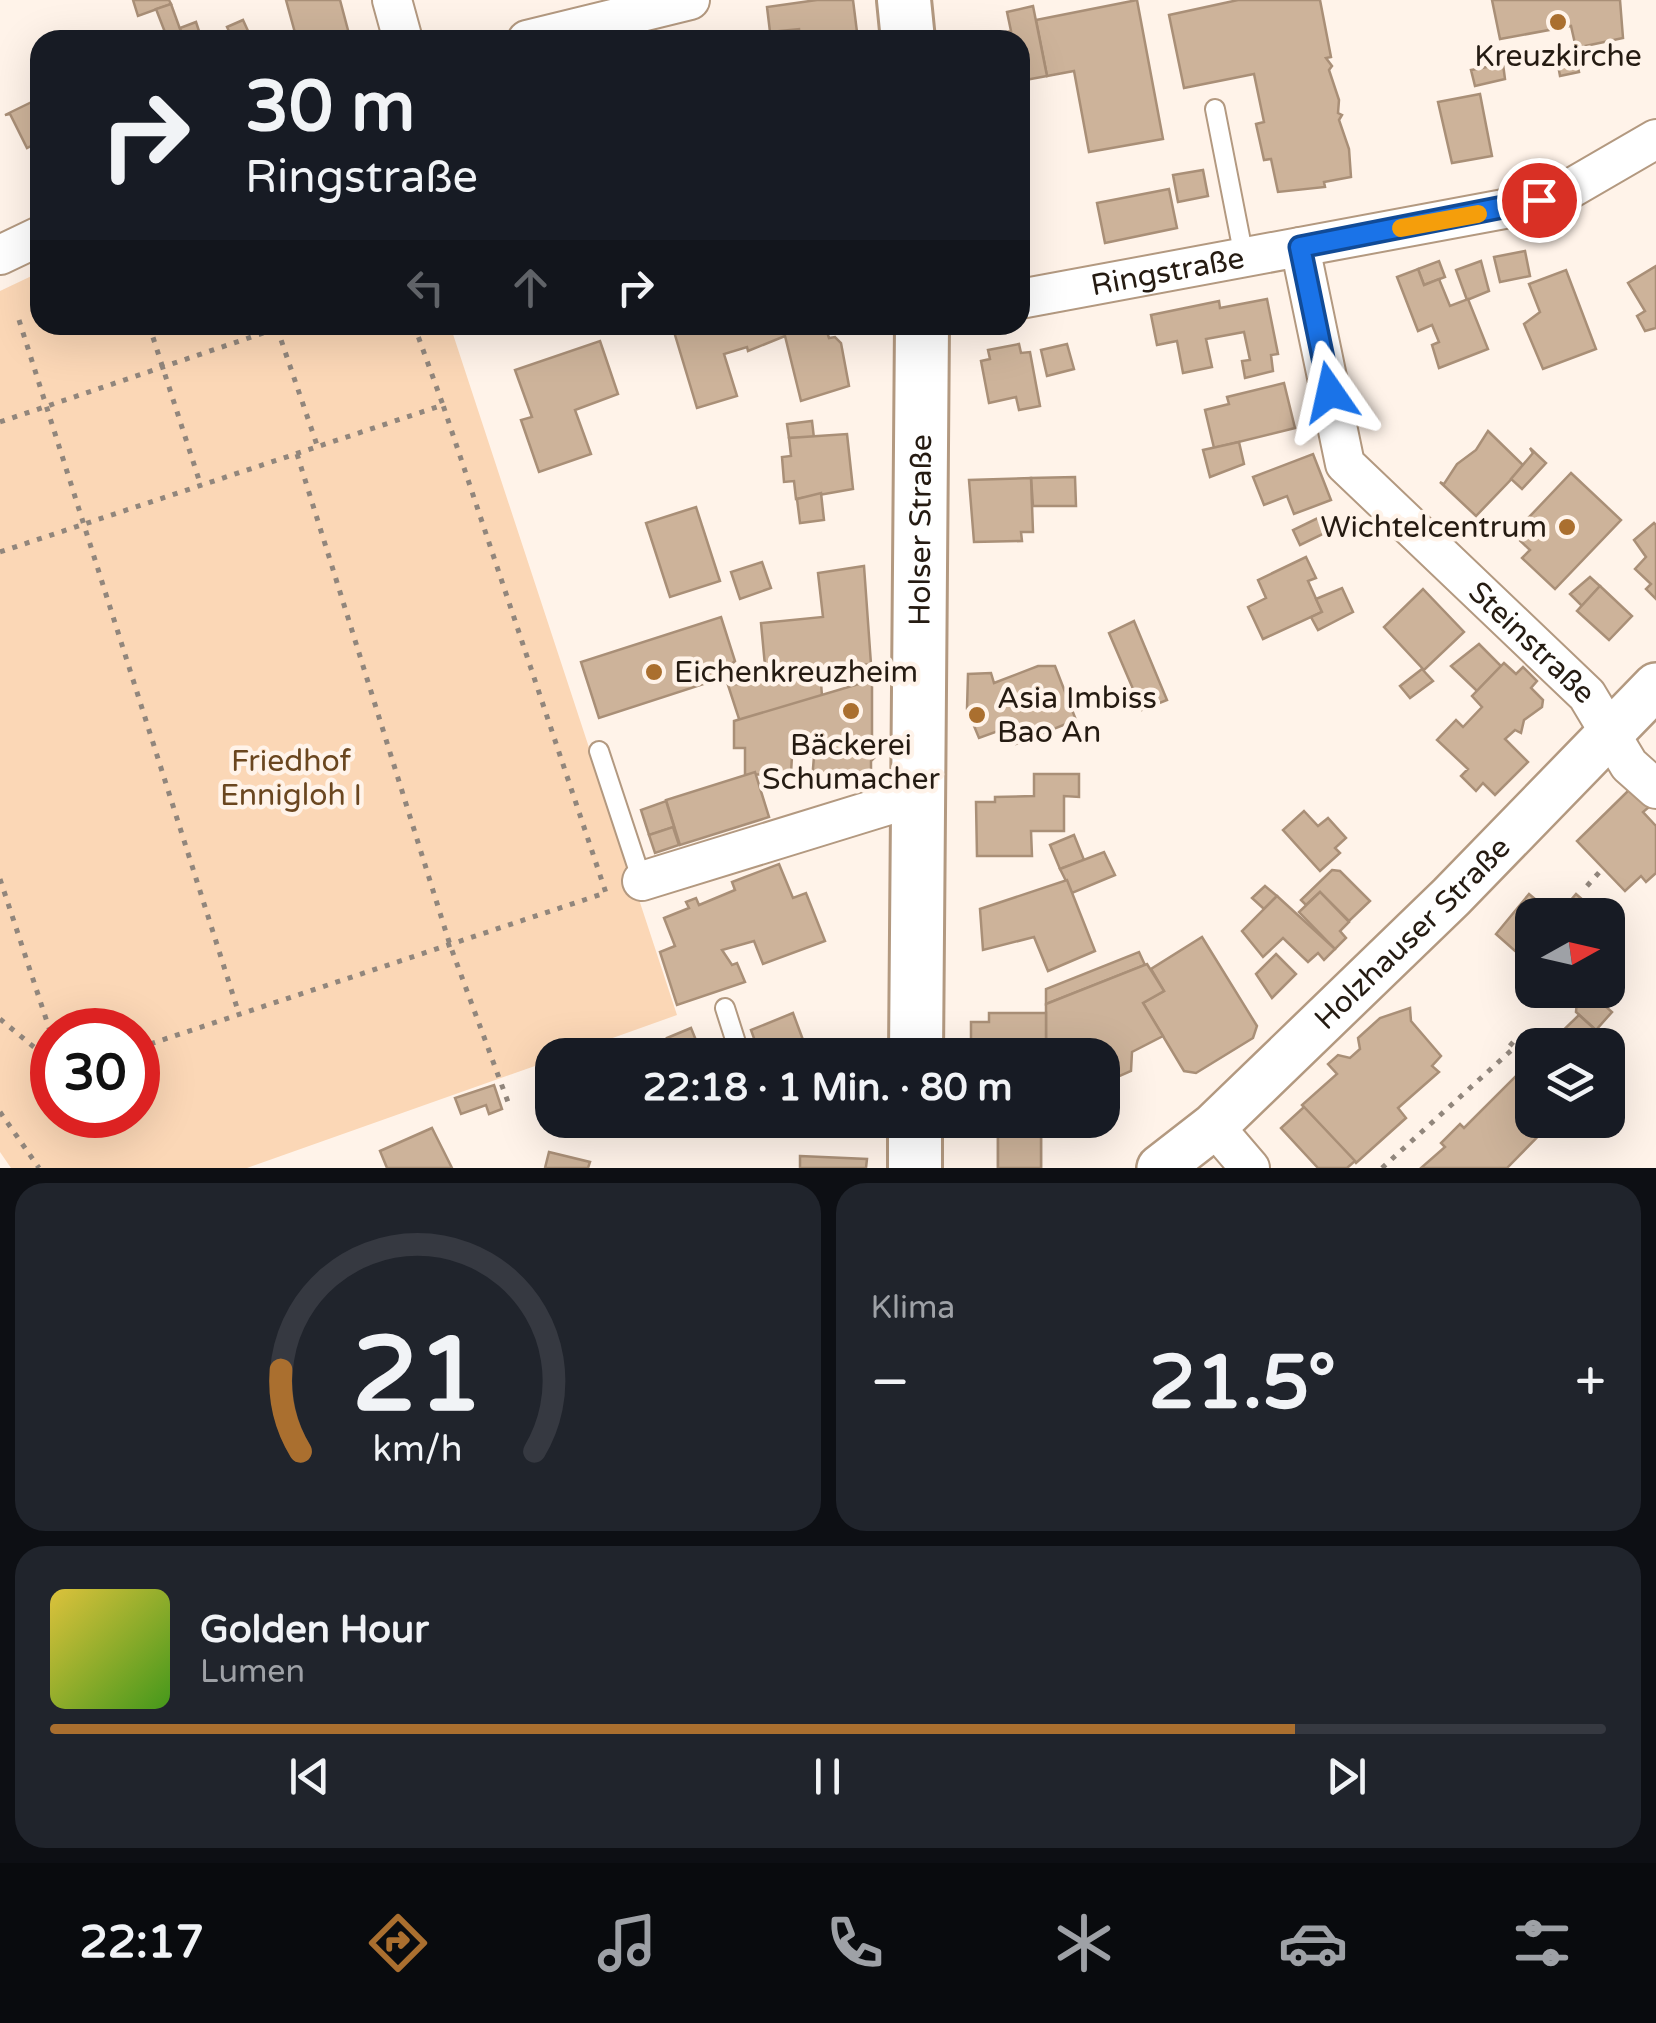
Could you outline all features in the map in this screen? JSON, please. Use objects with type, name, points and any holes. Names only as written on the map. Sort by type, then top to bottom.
[{"type":"main road","points":[[904,0],[907,30]]},
{"type":"main road","name":"Holser Straße","points":[[916,1038],[922,335]]},
{"type":"main road","points":[[915,1168],[916,1138]]},
{"type":"street","points":[[392,0],[400,30]]},
{"type":"street","points":[[568,30],[690,0]]},
{"type":"street","name":"Ringstraße","points":[[1030,297],[1539,200],[1568,190],[1656,138]]},
{"type":"street","points":[[0,255],[30,241]]},
{"type":"street","name":"Steinstraße","points":[[1300,247],[1344,464],[1586,694],[1628,764],[1656,789]]},
{"type":"street","name":"Holzhauser Straße","points":[[1160,1168],[1214,1126],[1470,878],[1656,686]]},
{"type":"street","points":[[642,881],[918,796]]},
{"type":"street","points":[[1214,1126],[1250,1168]]},
{"type":"lane","points":[[1215,110],[1244,257]]},
{"type":"lane","points":[[599,752],[642,881]]},
{"type":"lane","points":[[725,1008],[735,1038]]},
{"type":"path","points":[[19,320],[239,1014]]},
{"type":"path","points":[[152,335],[201,486]]},
{"type":"path","points":[[0,422],[254,335]]},
{"type":"path","points":[[280,335],[318,448]]},
{"type":"path","points":[[418,335],[606,893]]},
{"type":"path","points":[[0,552],[442,405]]},
{"type":"path","points":[[298,454],[450,944],[508,1102]]},
{"type":"path","points":[[1587,886],[1603,868]]},
{"type":"path","points":[[0,878],[43,1008]]},
{"type":"path","points":[[160,1041],[642,881]]},
{"type":"path","points":[[0,1019],[30,1044]]},
{"type":"path","points":[[1382,1168],[1514,1046],[1508,1040]]},
{"type":"path","points":[[0,1112],[39,1168]]},
{"type":"green space","name":"Friedhof Ennigloh I","points":[[30,277],[30,335],[453,335],[677,1015],[613,1038],[535,1038],[535,1066],[247,1168],[11,1168],[0,1152],[0,291]]},
{"type":"building","points":[[133,0],[169,0],[171,4],[138,16]]},
{"type":"building","points":[[286,0],[340,0],[348,30],[294,30]]},
{"type":"building","points":[[853,0],[857,30],[770,30],[767,7]]},
{"type":"building","points":[[1137,0],[1163,139],[1089,152],[1074,71],[1047,76],[1036,20]]},
{"type":"building","points":[[1238,0],[1320,0],[1331,57],[1326,58],[1332,66],[1329,70],[1339,100],[1339,120],[1349,149],[1351,177],[1324,182],[1325,187],[1278,192],[1271,159],[1264,160],[1256,124],[1264,122],[1254,74],[1184,88],[1169,15]]},
{"type":"building","name":"Kreuzkirche","points":[[1492,0],[1620,0],[1623,38],[1576,48],[1571,26],[1500,39]]},
{"type":"building","points":[[171,4],[180,30],[164,30],[156,9]]},
{"type":"building","points":[[1033,6],[1047,76],[1030,79],[1030,30],[1011,30],[1007,12]]},
{"type":"building","points":[[243,20],[248,30],[228,30],[227,27]]},
{"type":"building","points":[[196,22],[199,30],[181,30]]},
{"type":"building","points":[[1574,49],[1579,72],[1560,76],[1556,54]]},
{"type":"building","points":[[1503,64],[1505,79],[1475,86],[1471,70]]},
{"type":"building","points":[[1480,94],[1492,156],[1452,163],[1438,102]]},
{"type":"building","points":[[30,103],[30,146],[27,148],[10,114],[5,115]]},
{"type":"building","points":[[1203,170],[1208,196],[1178,202],[1173,175]]},
{"type":"building","points":[[1169,189],[1177,228],[1105,243],[1097,203]]},
{"type":"building","points":[[1525,251],[1530,276],[1500,282],[1494,257]]},
{"type":"building","points":[[1439,261],[1445,277],[1424,285],[1418,269]]},
{"type":"building","points":[[1481,261],[1489,291],[1467,300],[1456,270]]},
{"type":"building","points":[[1656,266],[1656,328],[1645,331],[1637,316],[1645,311],[1628,283]]},
{"type":"building","points":[[1418,269],[1424,285],[1439,279],[1450,306],[1468,299],[1488,349],[1439,368],[1432,345],[1439,342],[1432,325],[1418,331],[1397,277]]},
{"type":"building","points":[[1566,270],[1596,349],[1543,369],[1524,324],[1540,312],[1529,284]]},
{"type":"building","points":[[1267,299],[1278,354],[1271,355],[1273,371],[1245,378],[1242,361],[1250,360],[1244,332],[1206,339],[1212,367],[1183,373],[1177,341],[1157,345],[1151,315],[1219,301],[1220,308]]},
{"type":"building","points":[[675,335],[828,335],[841,343],[849,386],[801,401],[785,336],[748,351],[747,347],[724,354],[737,396],[697,408]]},
{"type":"building","points":[[600,341],[618,394],[575,410],[591,454],[539,472],[521,420],[532,417],[515,370]]},
{"type":"building","points":[[1019,344],[1021,353],[1030,352],[1040,406],[1019,410],[1016,397],[989,403],[981,361],[990,359],[988,350]]},
{"type":"building","points":[[1067,344],[1074,369],[1047,376],[1041,350]]},
{"type":"building","points":[[1284,383],[1295,428],[1214,448],[1205,410],[1229,404],[1227,397]]},
{"type":"building","points":[[812,421],[814,438],[789,438],[787,424]]},
{"type":"building","points":[[1488,431],[1524,466],[1476,516],[1440,482],[1444,484],[1457,464],[1476,450]]},
{"type":"building","points":[[847,434],[853,489],[796,499],[794,481],[784,482],[782,457],[791,456],[789,438]]},
{"type":"building","points":[[1239,442],[1244,464],[1210,477],[1203,450]]},
{"type":"building","points":[[1530,448],[1546,463],[1522,489],[1511,479],[1533,453]]},
{"type":"building","points":[[1313,454],[1331,500],[1294,514],[1287,496],[1264,505],[1253,477]]},
{"type":"building","name":"Wichtelcentrum","points":[[1571,473],[1621,520],[1555,589],[1522,558],[1530,550],[1513,534]]},
{"type":"building","points":[[1075,477],[1076,506],[1033,506],[1031,478]]},
{"type":"building","points":[[1031,478],[1033,532],[1021,532],[1022,541],[974,542],[969,480]]},
{"type":"building","points":[[821,493],[824,520],[800,523],[797,499]]},
{"type":"building","points":[[696,507],[720,581],[670,597],[646,523]]},
{"type":"building","points":[[1318,518],[1325,533],[1300,545],[1293,530]]},
{"type":"building","points":[[1654,523],[1656,599],[1646,589],[1651,584],[1635,569],[1646,557],[1634,540]]},
{"type":"building","points":[[1306,557],[1316,578],[1308,581],[1322,612],[1263,639],[1248,607],[1266,598],[1258,580]]},
{"type":"building","points":[[762,562],[771,588],[740,599],[731,572]]},
{"type":"building","points":[[864,566],[871,664],[820,669],[822,696],[740,722],[728,685],[748,683],[747,667],[765,666],[761,623],[823,617],[818,573]]},
{"type":"building","points":[[1590,577],[1600,586],[1582,606],[1570,594]]},
{"type":"building","points":[[1600,586],[1632,616],[1609,640],[1577,611]]},
{"type":"building","points":[[1342,588],[1353,612],[1318,630],[1311,617],[1322,612],[1316,599]]},
{"type":"building","points":[[1423,589],[1464,632],[1424,670],[1384,627]]},
{"type":"building","name":"Eichenkreuzheim","points":[[721,617],[735,661],[713,681],[599,718],[581,662]]},
{"type":"building","points":[[1134,621],[1167,700],[1142,710],[1109,633]]},
{"type":"building","points":[[1479,644],[1501,666],[1477,691],[1451,666]]},
{"type":"building","points":[[1504,663],[1516,674],[1523,667],[1537,681],[1531,688],[1543,700],[1542,707],[1524,720],[1521,733],[1515,730],[1505,739],[1528,762],[1495,795],[1483,783],[1476,791],[1461,776],[1468,769],[1437,740],[1456,720],[1463,727],[1482,707],[1472,696]]},
{"type":"building","points":[[1038,666],[1055,666],[1076,720],[1016,744],[1009,727],[979,738],[967,709],[968,674],[991,673],[994,683]]},
{"type":"building","points":[[1422,669],[1433,681],[1410,698],[1400,686]]},
{"type":"building","points":[[872,680],[872,749],[877,755],[871,761],[871,782],[812,781],[814,756],[792,756],[791,773],[745,775],[745,748],[734,748],[734,721]]},
{"type":"building","points":[[755,772],[769,817],[680,845],[666,800]]},
{"type":"building","points":[[1034,774],[1079,774],[1079,797],[1064,796],[1064,831],[1031,831],[1032,856],[977,856],[976,802],[995,802],[995,797],[1034,796]]},
{"type":"building","points":[[1630,789],[1649,807],[1643,812],[1656,826],[1656,873],[1646,882],[1641,876],[1625,891],[1577,841]]},
{"type":"building","points":[[666,801],[674,827],[649,835],[641,810]]},
{"type":"building","points":[[1304,811],[1318,826],[1328,818],[1346,838],[1335,848],[1340,853],[1320,871],[1283,830]]},
{"type":"building","points":[[673,827],[679,845],[655,853],[649,835]]},
{"type":"building","points":[[1074,835],[1084,860],[1060,869],[1050,845]]},
{"type":"building","points":[[1104,852],[1115,875],[1072,893],[1060,869]]},
{"type":"building","points":[[779,864],[793,898],[806,893],[825,941],[763,964],[754,941],[722,950],[732,965],[737,963],[745,982],[677,1005],[660,952],[675,946],[664,918],[689,908],[686,902],[696,898],[699,905],[735,890],[732,882]]},
{"type":"building","points":[[1332,870],[1340,871],[1370,901],[1349,921],[1320,892],[1306,905],[1301,900]]},
{"type":"building","points":[[1067,880],[1095,951],[1048,971],[1034,937],[983,950],[980,909]]},
{"type":"building","points":[[1265,886],[1277,896],[1264,909],[1252,898]]},
{"type":"building","points":[[1320,892],[1349,922],[1340,931],[1346,938],[1335,949],[1299,912]]},
{"type":"building","points":[[1277,896],[1335,949],[1324,960],[1318,953],[1308,962],[1283,938],[1263,957],[1242,931]]},
{"type":"building","points":[[1515,911],[1515,951],[1496,934]]},
{"type":"building","points":[[1202,937],[1257,1026],[1253,1038],[1196,1073],[1184,1071],[1143,1003],[1164,991],[1151,969]]},
{"type":"building","points":[[1139,952],[1145,965],[1046,1004],[1046,989]]},
{"type":"building","points":[[1276,954],[1296,974],[1272,998],[1256,974]]},
{"type":"building","points":[[1147,964],[1164,991],[1143,1003],[1163,1036],[1132,1052],[1131,1071],[1120,1076],[1120,1038],[1046,1038],[1046,1004]]},
{"type":"building","points":[[1410,1008],[1411,1021],[1441,1056],[1432,1066],[1439,1072],[1398,1108],[1406,1118],[1356,1163],[1302,1105],[1337,1074],[1328,1064],[1338,1055],[1350,1058],[1360,1049],[1358,1038],[1380,1018]]},
{"type":"building","points":[[1576,1008],[1607,1008],[1612,1012],[1594,1028]]},
{"type":"building","points":[[793,1013],[802,1038],[754,1038],[751,1030]]},
{"type":"building","points":[[989,1013],[1046,1013],[1046,1038],[971,1038],[971,1022],[989,1022]]},
{"type":"building","points":[[1579,1015],[1593,1028],[1566,1028]]},
{"type":"building","points":[[691,1028],[695,1038],[667,1038]]},
{"type":"building","points":[[1515,1077],[1515,1138],[1536,1138],[1507,1168],[1421,1168],[1445,1147],[1441,1143],[1460,1124],[1464,1128]]},
{"type":"building","points":[[494,1085],[502,1109],[489,1114],[486,1105],[461,1114],[455,1098]]},
{"type":"building","points":[[1304,1107],[1355,1161],[1347,1168],[1318,1168],[1281,1128]]},
{"type":"building","points":[[432,1128],[452,1168],[387,1168],[380,1151]]},
{"type":"building","points":[[998,1138],[1041,1138],[1041,1168],[998,1168]]},
{"type":"building","points":[[998,1138],[1041,1138],[1041,1168],[998,1168]]},
{"type":"building","points":[[549,1152],[590,1162],[588,1168],[545,1168]]},
{"type":"building","points":[[800,1156],[867,1159],[866,1168],[800,1168]]},
{"type":"slow traffic","points":[[1401,228],[1478,214]]},
{"type":"place","name":"Kreuzkirche","points":[[1558,22]]},
{"type":"place","name":"Wichtelcentrum","points":[[1567,527]]},
{"type":"place","name":"Eichenkreuzheim","points":[[654,672]]},
{"type":"place","name":"Bäckerei Schumacher","points":[[851,711]]},
{"type":"place","name":"Asia Imbiss Bao An","points":[[977,715]]},
{"type":"route","points":[[1330,392],[1300,247],[1539,200]]}]
